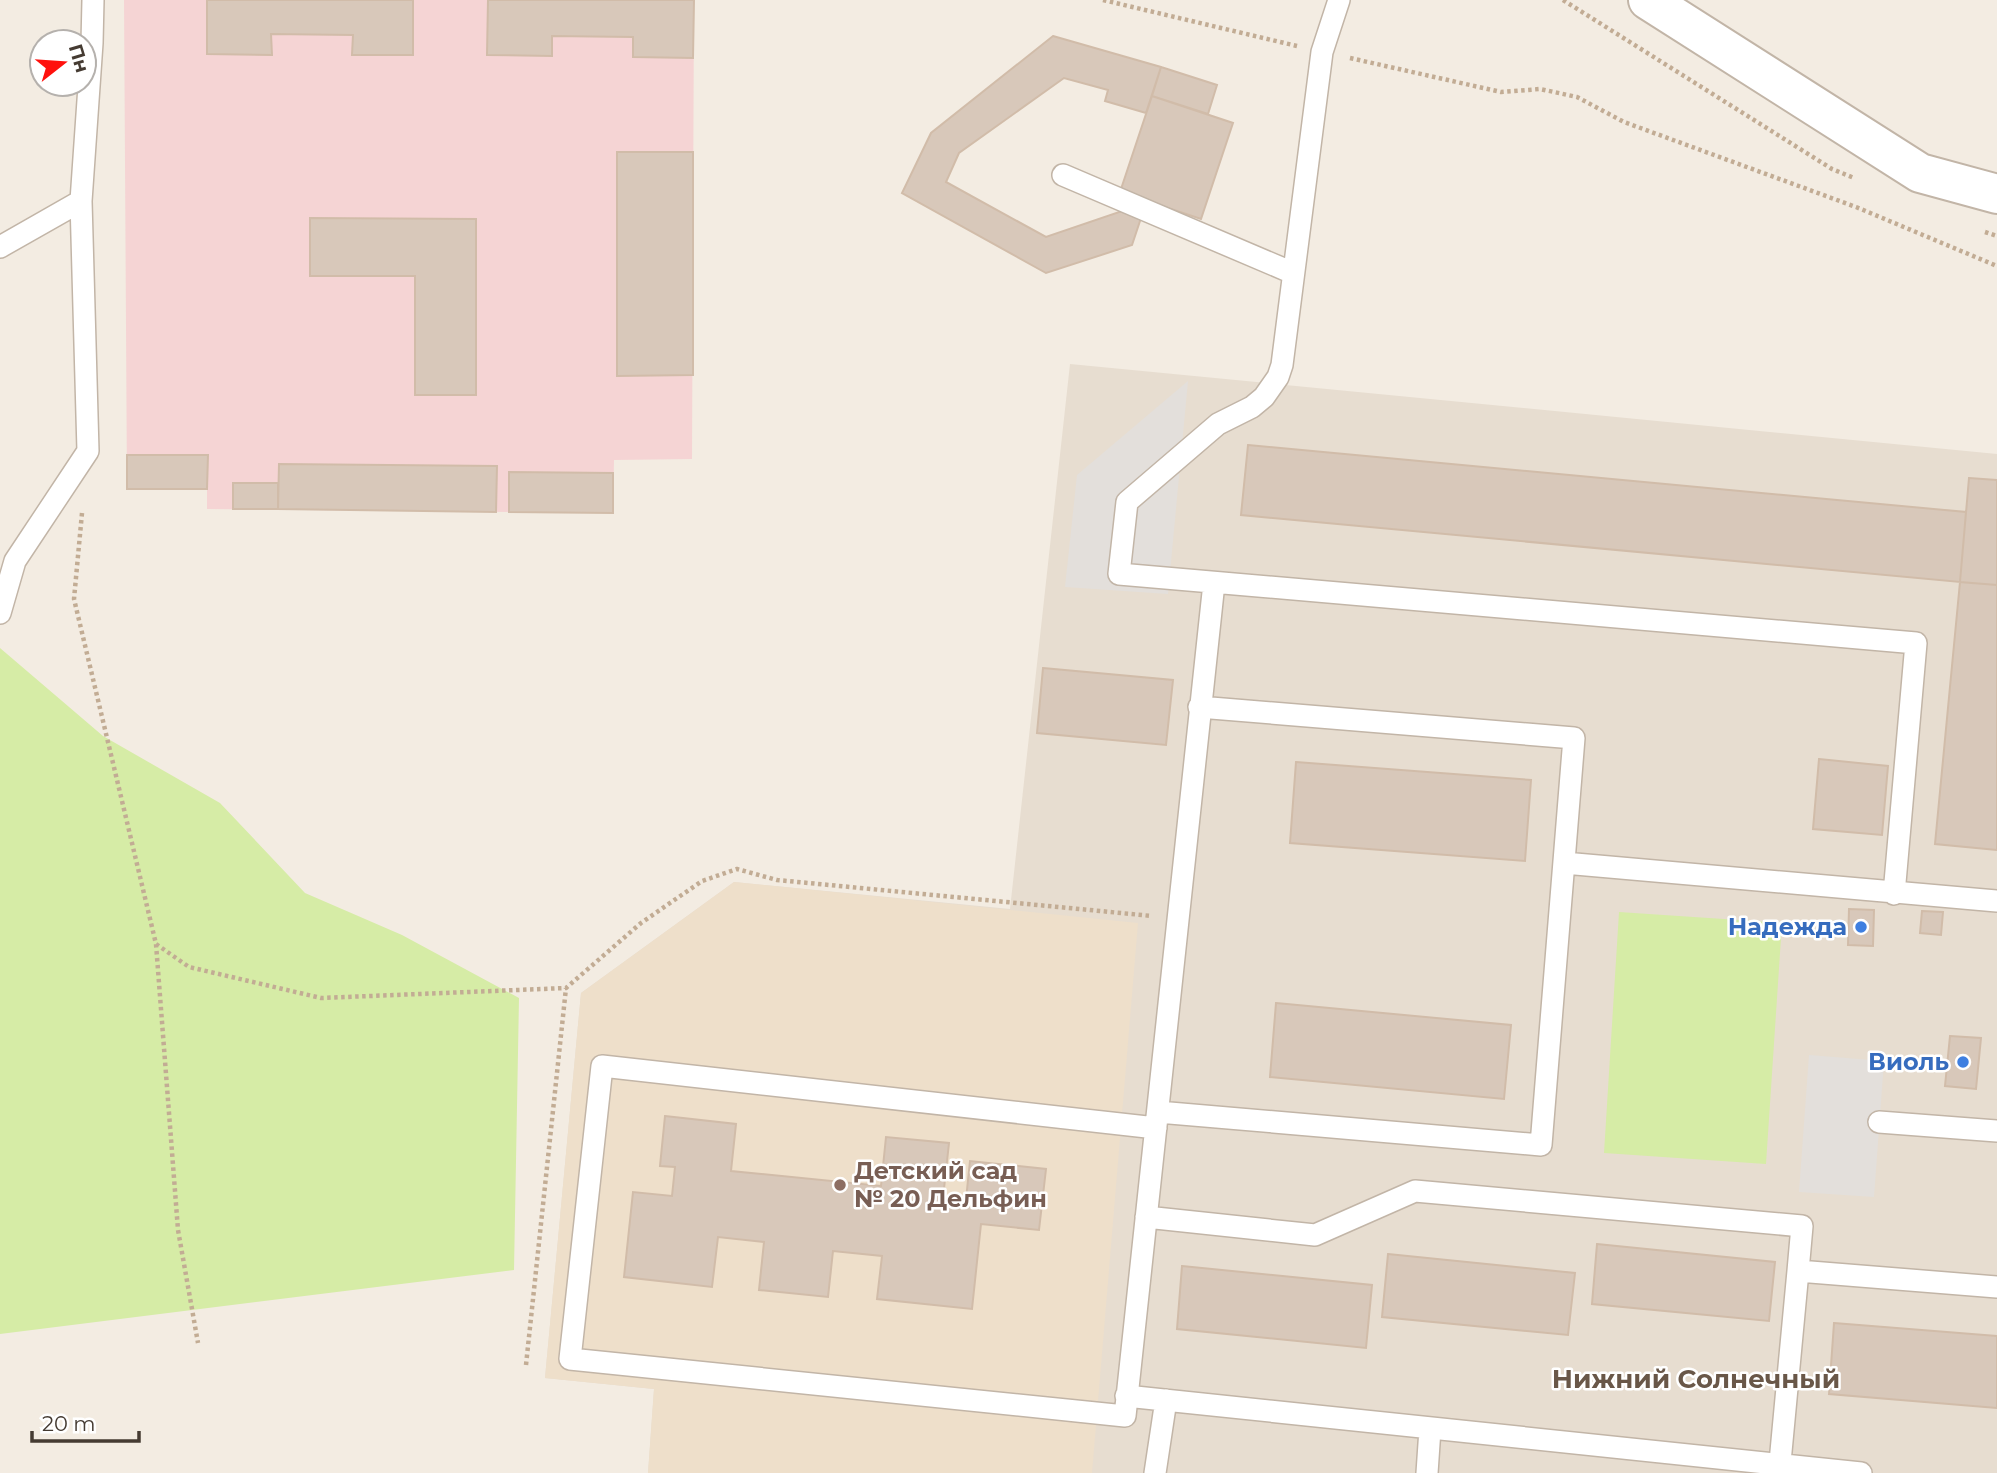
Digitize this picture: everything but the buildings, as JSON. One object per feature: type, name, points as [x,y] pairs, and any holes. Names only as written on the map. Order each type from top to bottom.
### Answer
[{"type":"street","points":[[1648,0],[1920,173],[1997,194]]},
{"type":"lane","points":[[0,613],[15,561],[88,451],[81,201],[93,0]]},
{"type":"lane","points":[[1339,0],[1322,52],[1282,365],[1271,388],[1252,407],[1206,433],[1127,502],[1119,574],[1916,643],[1894,894]]},
{"type":"lane","points":[[1063,175],[1293,273]]},
{"type":"lane","points":[[0,247],[81,201]]},
{"type":"lane","points":[[1199,707],[1574,738],[1541,1145],[1157,1120],[602,1066],[570,1359],[1125,1416],[1157,1120],[1199,707],[1214,583]]},
{"type":"lane","points":[[1564,863],[1997,901]]},
{"type":"lane","points":[[1880,1122],[1997,1132]]},
{"type":"lane","points":[[1146,1217],[1315,1235],[1415,1191],[1802,1226],[1779,1469]]},
{"type":"lane","points":[[1798,1271],[1997,1287]]},
{"type":"lane","points":[[1126,1396],[1779,1469],[1861,1473]]},
{"type":"lane","points":[[1154,1473],[1166,1400]]},
{"type":"lane","points":[[1427,1473],[1430,1429]]},
{"type":"path","points":[[1103,0],[1501,92],[1553,90],[1577,97],[1624,122],[1856,207],[1997,265]]},
{"type":"path","points":[[88,451],[74,599],[156,944],[178,1230],[198,1343]]},
{"type":"path","points":[[156,944],[189,967],[321,998],[566,988],[641,923],[675,898],[712,876],[737,869],[777,880],[1177,918]]},
{"type":"path","points":[[526,1366],[566,988]]},
{"type":"shaded area","points":[[124,0],[694,0],[692,459],[614,460],[613,513],[207,509],[207,489],[127,489]]},
{"type":"shaded area","points":[[1070,364],[1997,454],[1997,1473],[648,1473],[654,1389],[545,1378],[581,993],[734,882],[1010,909]]},
{"type":"shaded area","points":[[1188,381],[1168,594],[1065,587],[1077,475]]},
{"type":"shaded area","name":"Детский сад № 20 Дельфин","points":[[734,882],[1138,923],[1092,1473],[648,1473],[654,1389],[545,1378],[581,993]]},
{"type":"shaded area","points":[[1809,1055],[1884,1061],[1874,1197],[1799,1192]]},
{"type":"green space","points":[[0,648],[103,736],[220,803],[305,893],[402,935],[519,998],[514,1270],[0,1334]]},
{"type":"green space","points":[[1619,912],[1782,923],[1766,1164],[1604,1153]]},
{"type":"place","name":"Надежда","points":[[1861,927]]},
{"type":"place","name":"Виоль","points":[[1963,1062]]},
{"type":"place","name":"Детский сад № 20 Дельфин","points":[[840,1185]]},
{"type":"district","name":"Нижний Солнечный","points":[[1696,1379]]}]
